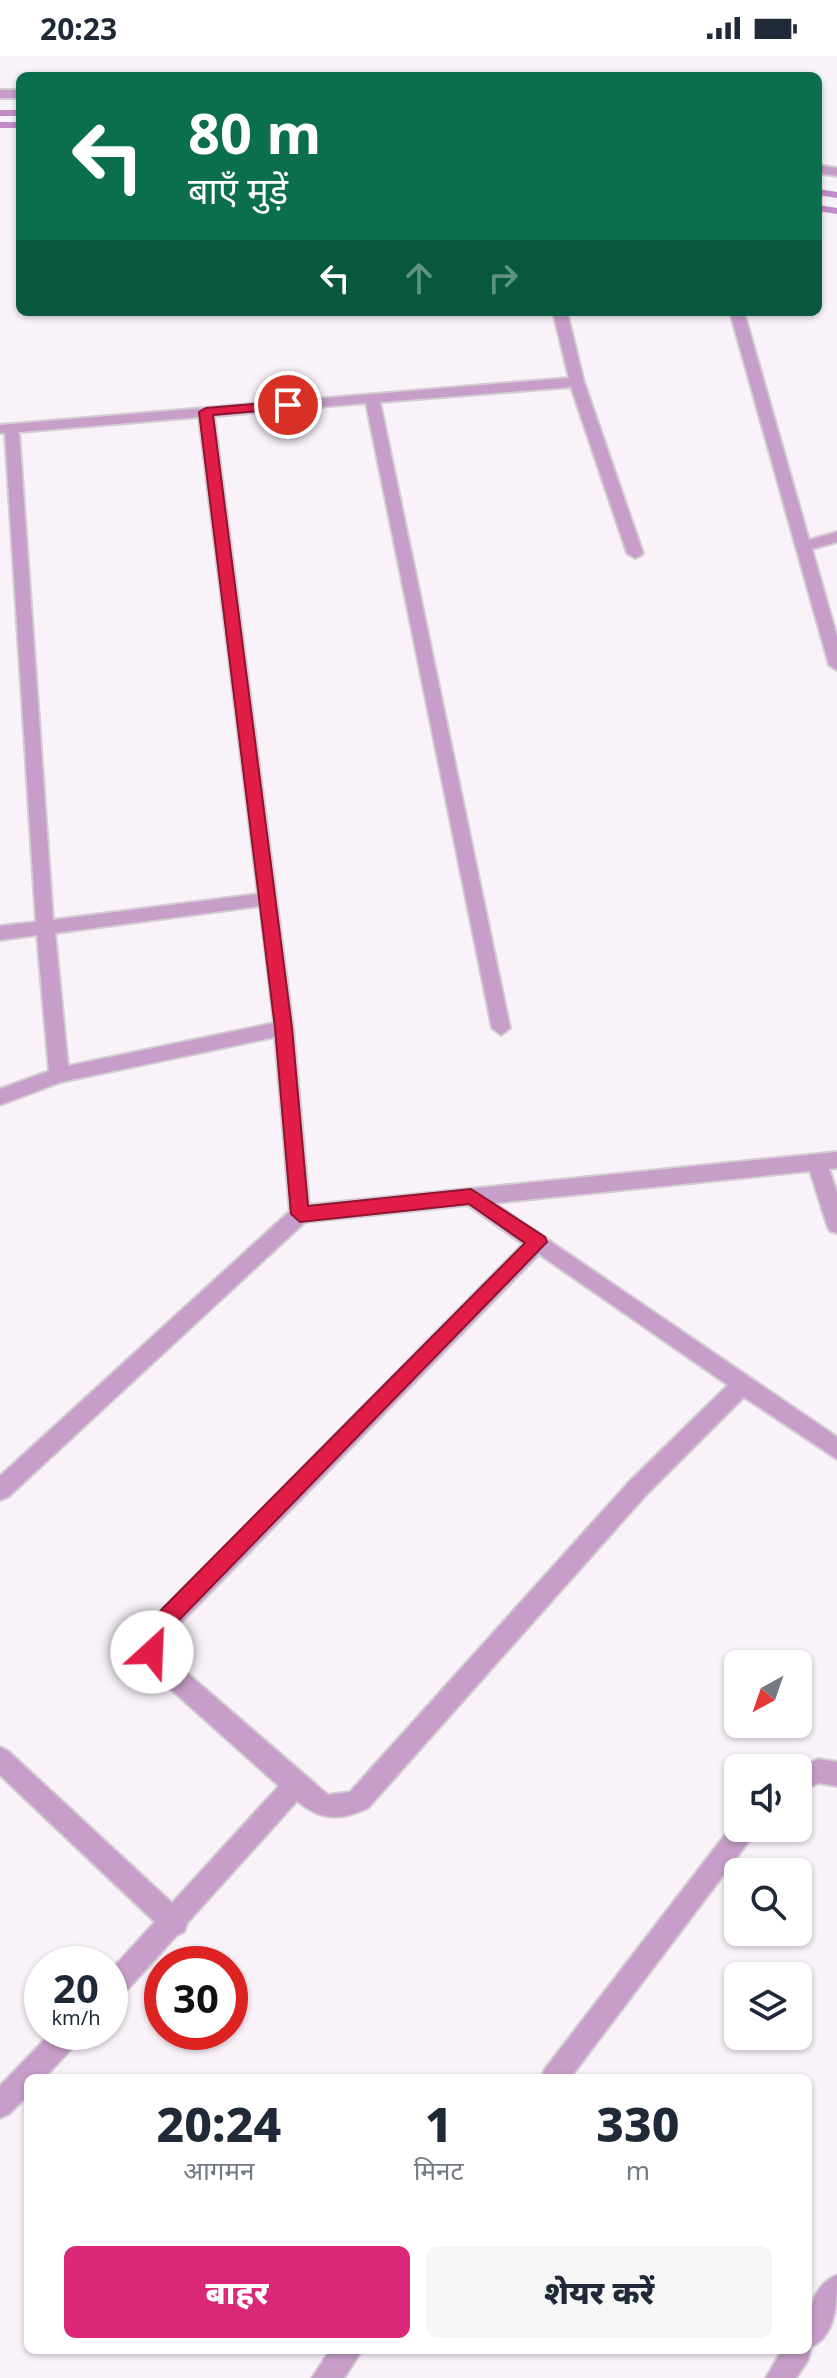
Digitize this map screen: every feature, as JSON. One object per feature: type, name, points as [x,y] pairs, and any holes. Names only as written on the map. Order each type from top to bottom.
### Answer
[{"type":"street","points":[[561,316],[577,382],[635,553]]},
{"type":"street","points":[[738,316],[837,665]]},
{"type":"street","points":[[59,1075],[6,429],[577,382]]},
{"type":"street","points":[[372,399],[501,1028]]},
{"type":"street","points":[[206,412],[284,1028],[300,1214]]},
{"type":"street","points":[[803,547],[837,537]]},
{"type":"street","points":[[0,933],[266,899]]},
{"type":"street","points":[[0,1097],[59,1075],[284,1028]]},
{"type":"street","points":[[0,1490],[300,1214],[827,1160],[837,1225]]},
{"type":"street","points":[[471,1197],[837,1449]]},
{"type":"street","points":[[538,1242],[153,1636],[152,1652],[164,1668],[327,1809],[343,1808],[359,1800],[637,1489],[743,1384]]},
{"type":"street","points":[[0,1759],[175,1923]]},
{"type":"street","points":[[812,1774],[818,1771],[837,1774]]},
{"type":"street","points":[[128,1971],[175,1923],[296,1785]]},
{"type":"street","points":[[557,2074],[732,1842]]},
{"type":"street","points":[[30,2074],[53,2050]]},
{"type":"street","points":[[0,2105],[24,2080]]},
{"type":"street","points":[[812,2328],[837,2289]]},
{"type":"street","points":[[326,2378],[345,2354]]},
{"type":"street","points":[[780,2378],[795,2354]]},
{"type":"waterway","points":[[0,113],[16,113]]},
{"type":"waterway","points":[[0,125],[16,125]]},
{"type":"waterway","points":[[822,193],[837,195]]},
{"type":"waterway","points":[[822,209],[837,211]]},
{"type":"route","points":[[152,1652],[153,1636],[169,1616],[538,1242],[471,1197],[300,1214],[284,1028],[206,412],[288,405]]}]
